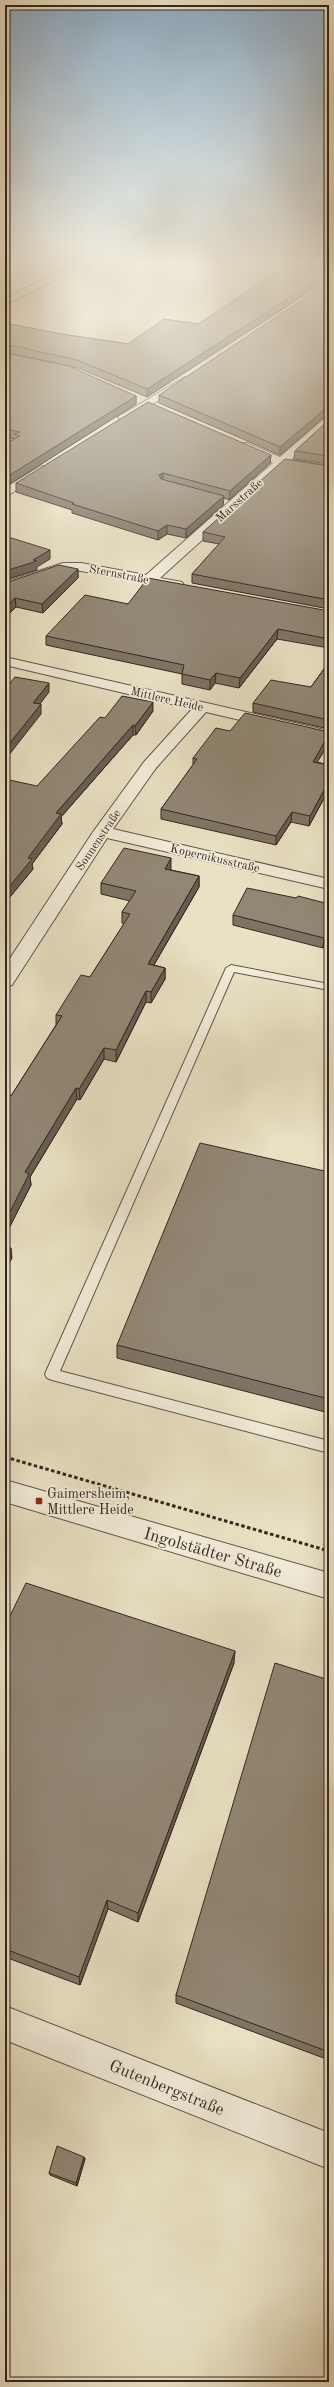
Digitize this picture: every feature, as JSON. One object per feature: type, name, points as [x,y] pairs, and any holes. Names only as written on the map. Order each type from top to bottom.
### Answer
[{"type":"street","points":[[112,425],[193,375]]},
{"type":"street","points":[[131,397],[160,410]]},
{"type":"street","name":"Marsstraße","points":[[149,580],[231,503],[329,420]]},
{"type":"street","points":[[231,441],[281,462],[329,470]]},
{"type":"street","points":[[5,493],[52,463]]},
{"type":"street","name":"Sternstraße","points":[[5,587],[63,567],[81,567],[188,588]]},
{"type":"street","name":"Mittlere Heide","points":[[5,661],[329,736]]},
{"type":"street","name":"Sonnenstraße","points":[[5,981],[102,832],[150,766],[202,707]]},
{"type":"street","name":"Kopernikusstraße","points":[[102,832],[329,884]]},
{"type":"street","name":"Ingolstädter Straße","points":[[5,1491],[329,1586]]},
{"type":"street","name":"Gutenbergstraße","points":[[5,2023],[329,2151]]},
{"type":"lane","points":[[329,987],[231,968],[52,1374],[329,1447]]},
{"type":"path","points":[[5,1457],[329,1551]]},
{"type":"building","points":[[5,374],[88,374],[136,396],[5,478],[5,444],[20,436],[14,434],[20,432],[5,429]]},
{"type":"building","points":[[112,374],[170,374],[147,389]]},
{"type":"building","points":[[190,374],[329,374],[329,408],[325,409],[280,447],[159,395]]},
{"type":"building","points":[[148,402],[271,455],[230,491],[163,473],[159,475],[161,479],[224,496],[186,529],[167,525],[158,531],[72,504],[74,503],[16,483]]},
{"type":"building","points":[[329,420],[329,456],[295,451]]},
{"type":"building","points":[[285,459],[329,466],[329,600],[192,574],[225,537],[203,532]]},
{"type":"building","points":[[5,536],[50,550],[33,560],[37,561],[5,571]]},
{"type":"building","points":[[59,565],[78,569],[42,604],[15,598],[5,608],[5,583]]},
{"type":"building","points":[[148,578],[329,611],[329,639],[278,629],[240,678],[216,673],[210,680],[182,674],[184,665],[46,636],[85,595],[128,604]]},
{"type":"building","points":[[329,662],[329,720],[253,703],[271,680],[311,687]]},
{"type":"building","points":[[15,677],[49,683],[33,703],[41,704],[5,749],[5,689]]},
{"type":"building","points":[[122,696],[153,702],[135,726],[133,725],[56,813],[61,814],[28,858],[32,859],[5,892],[5,779],[37,786],[100,717],[105,718]]},
{"type":"building","points":[[245,713],[329,732],[313,762],[329,765],[329,781],[310,816],[292,812],[276,836],[161,809],[197,759],[193,758],[216,728],[230,731]]},
{"type":"building","points":[[124,848],[171,858],[165,869],[199,876],[148,964],[165,968],[151,992],[146,991],[116,1050],[104,1048],[79,1089],[76,1088],[25,1172],[29,1174],[5,1222],[5,1095],[11,1096],[62,1016],[56,1015],[81,975],[90,977],[130,914],[122,912],[136,891],[101,883]]},
{"type":"building","points":[[247,888],[296,898],[298,896],[329,904],[329,929],[324,938],[233,915]]},
{"type":"building","points":[[200,1143],[329,1172],[329,1399],[117,1345]]},
{"type":"building","points":[[5,1246],[11,1248],[5,1258]]},
{"type":"building","points":[[26,1583],[235,1651],[138,1913],[107,1900],[79,1977],[5,1949],[5,1626]]},
{"type":"building","points":[[275,1663],[329,1680],[329,2052],[176,1995]]},
{"type":"building","points":[[57,2146],[84,2157],[76,2183],[49,2173]]},
{"type":"place","name":"Gaimersheim, Mittlere Heide","points":[[39,1501]]}]
